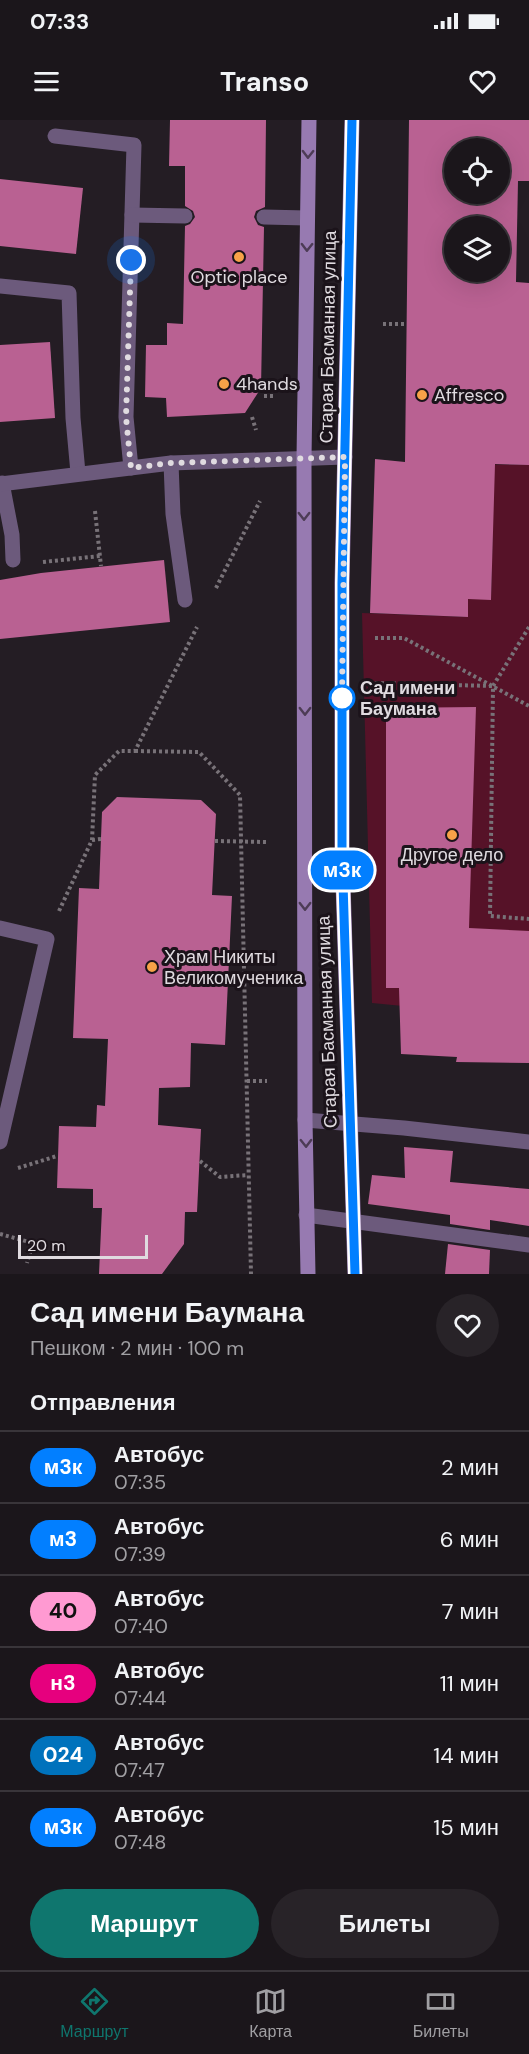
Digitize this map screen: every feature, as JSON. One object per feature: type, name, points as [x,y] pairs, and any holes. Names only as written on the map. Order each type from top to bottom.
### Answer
[{"type":"main road","name":"Старая Басманная улица","points":[[308,1274],[305,1120],[304,458],[309,120]]},
{"type":"main road","name":"Старая Басманная улица","points":[[352,120],[342,583],[342,850],[355,1274]]},
{"type":"street","points":[[55,136],[134,145],[126,417],[131,468]]},
{"type":"street","points":[[132,215],[185,216]]},
{"type":"street","points":[[264,217],[307,218]]},
{"type":"street","points":[[0,286],[69,293],[73,418],[78,473]]},
{"type":"street","points":[[13,560],[12,535],[1,484],[171,463],[345,457]]},
{"type":"street","points":[[171,463],[173,514],[185,600]]},
{"type":"street","points":[[0,928],[47,939],[0,1142]]},
{"type":"street","points":[[305,1120],[529,1142]]},
{"type":"street","points":[[306,1215],[529,1245]]},
{"type":"path","points":[[383,324],[407,324]]},
{"type":"path","points":[[264,396],[274,396]]},
{"type":"path","points":[[252,417],[256,430]]},
{"type":"path","points":[[214,591],[261,501]]},
{"type":"path","points":[[95,511],[101,566]]},
{"type":"path","points":[[35,563],[100,556]]},
{"type":"path","points":[[135,751],[198,623]]},
{"type":"path","points":[[529,627],[493,686],[490,916],[529,919]]},
{"type":"path","points":[[375,638],[404,638],[529,706]]},
{"type":"path","points":[[375,683],[493,686]]},
{"type":"path","points":[[47,939],[92,840],[95,775],[119,751],[199,752],[240,795],[251,1274]]},
{"type":"path","points":[[92,840],[101,838]]},
{"type":"path","points":[[215,841],[266,842]]},
{"type":"path","points":[[247,1081],[267,1081]]},
{"type":"path","points":[[17,1168],[57,1156]]},
{"type":"path","points":[[200,1161],[220,1177],[249,1175]]},
{"type":"path","points":[[0,1234],[33,1243],[27,1263]]},
{"type":"shaded area","points":[[473,464],[529,465],[529,1007],[434,1009],[372,1003],[362,613],[468,617],[468,599],[491,599],[493,522]]},
{"type":"building","points":[[170,120],[266,120],[265,207],[256,211],[254,217],[258,225],[264,227],[261,388],[245,413],[167,417],[166,398],[145,397],[146,345],[167,345],[167,323],[183,324],[185,226],[190,224],[195,217],[193,211],[185,206],[185,166],[169,166]]},
{"type":"building","points":[[409,120],[529,120],[529,181],[518,181],[516,282],[529,283],[529,465],[495,464],[491,600],[468,599],[468,617],[370,613],[375,459],[405,462]]},
{"type":"building","points":[[0,179],[83,188],[76,254],[0,246]]},
{"type":"building","points":[[50,342],[55,418],[0,422],[0,345]]},
{"type":"building","points":[[164,560],[170,622],[0,639],[0,580],[41,573]]},
{"type":"building","points":[[476,707],[469,928],[529,931],[529,1063],[456,1062],[457,1057],[401,1054],[399,988],[386,988],[386,708]]},
{"type":"building","name":"Храм Никиты Великомученика","points":[[117,797],[201,800],[216,814],[212,895],[232,896],[225,1045],[191,1043],[190,1087],[159,1088],[158,1125],[201,1129],[197,1212],[185,1212],[184,1244],[162,1274],[99,1274],[102,1208],[93,1208],[93,1189],[57,1188],[59,1126],[96,1127],[97,1105],[105,1106],[108,1039],[73,1038],[79,888],[99,889],[102,812]]},
{"type":"building","points":[[404,1147],[453,1151],[450,1182],[529,1189],[529,1226],[490,1220],[490,1230],[450,1224],[450,1215],[368,1204],[372,1175],[405,1178]]},
{"type":"building","points":[[448,1244],[490,1250],[489,1274],[445,1274]]},
{"type":"bus line","name":"м3к","points":[[352,120],[342,583],[342,850],[355,1274]]},
{"type":"place","name":"Optic place","points":[[239,257]]},
{"type":"place","name":"4hands","points":[[224,384]]},
{"type":"place","name":"Affresco","points":[[422,395]]},
{"type":"place","name":"Сад имени Баумана","points":[[342,698]]},
{"type":"place","name":"Другое дело","points":[[452,835]]},
{"type":"place","name":"Храм Никиты Великомученика","points":[[152,967]]},
{"type":"route","points":[[131,260],[126,417],[131,468],[171,463],[345,457],[342,698]]}]
